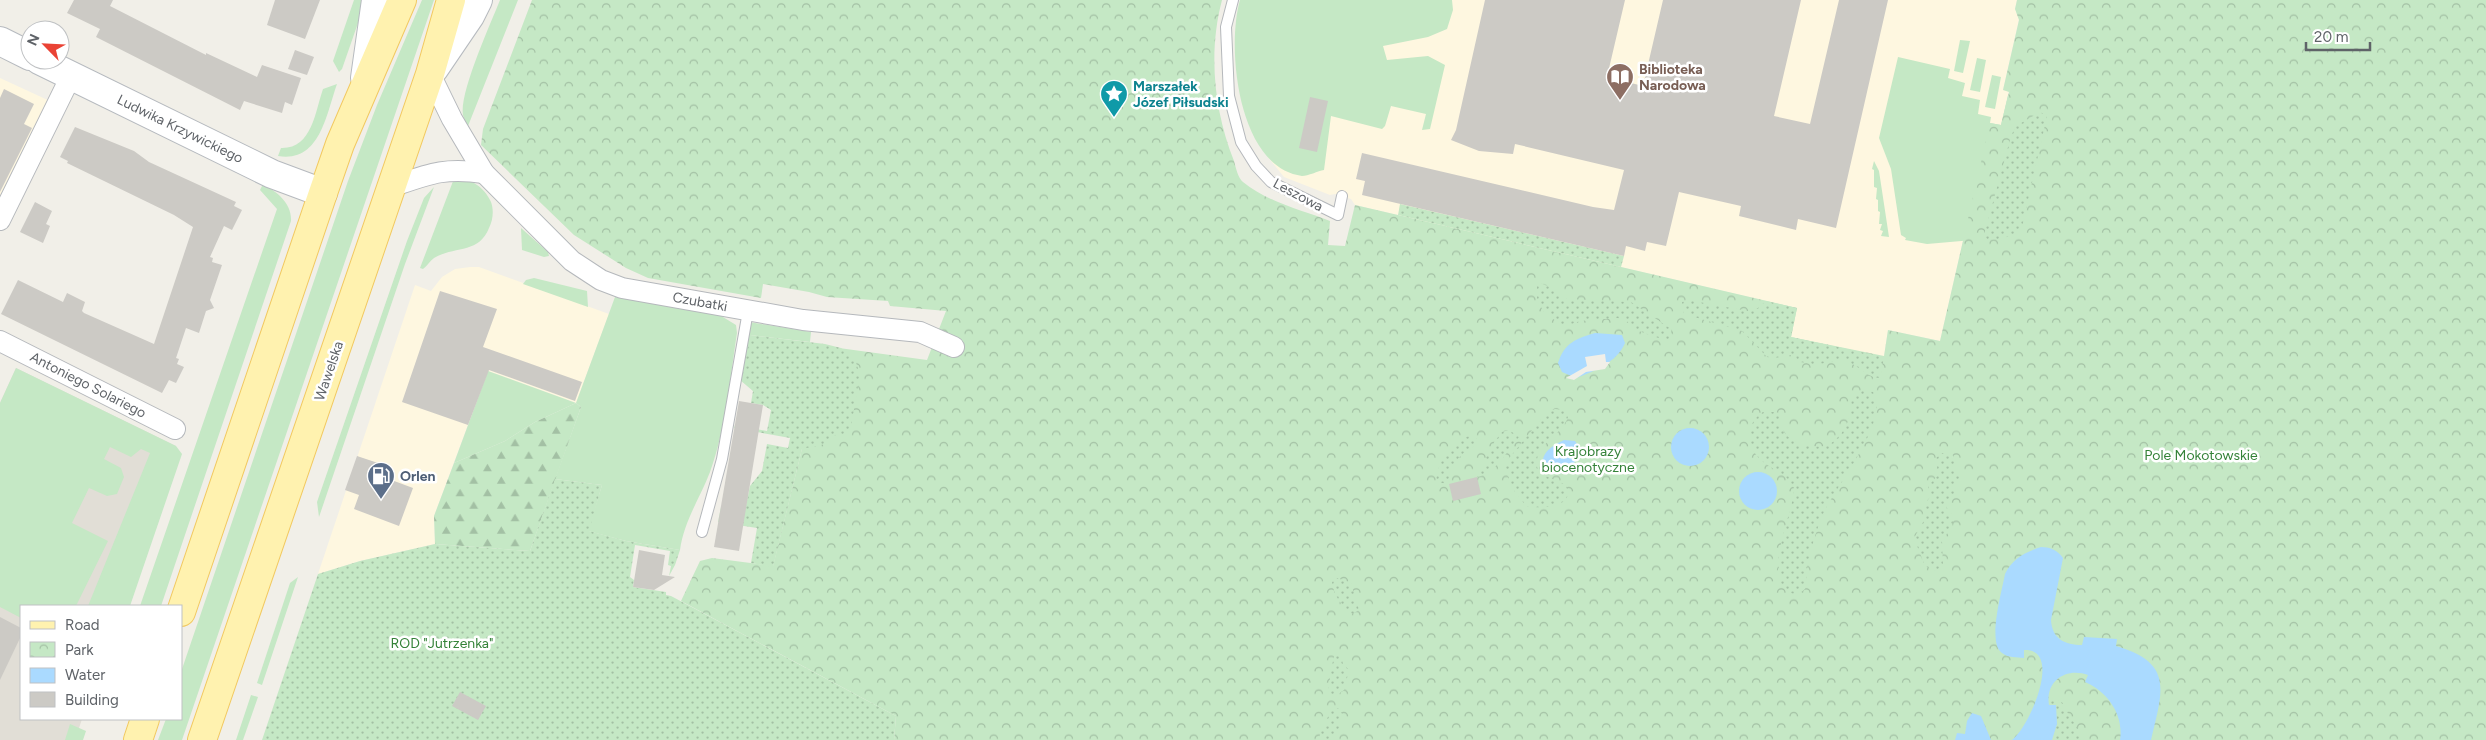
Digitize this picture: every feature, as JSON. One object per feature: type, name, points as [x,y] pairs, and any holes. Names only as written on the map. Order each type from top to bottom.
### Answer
[{"type":"main road","points":[[182,609],[323,193],[402,0]]},
{"type":"main road","name":"Wawelska","points":[[202,740],[430,74],[451,0]]},
{"type":"main road","points":[[138,740],[145,720]]},
{"type":"street","points":[[364,89],[376,0]]},
{"type":"street","points":[[430,74],[470,16],[478,0]]},
{"type":"street","points":[[0,41],[20,51]]},
{"type":"street","name":"Ludwika Krzywickiego","points":[[59,70],[272,174],[323,193]]},
{"type":"street","name":"Czubatki","points":[[430,74],[452,119],[484,174],[572,261],[601,280],[622,288],[803,320],[920,332],[936,337],[954,347]]},
{"type":"street","points":[[0,220],[71,76]]},
{"type":"street","points":[[391,187],[444,170],[458,169],[484,174]]},
{"type":"street","name":"Antoniego Solariego","points":[[0,341],[175,429]]},
{"type":"lane","name":"Leszowa","points":[[1233,0],[1226,26],[1229,96],[1241,142],[1256,166],[1271,182],[1338,216],[1342,196]]},
{"type":"lane","points":[[702,532],[722,460],[748,310]]},
{"type":"shaded area","points":[[1244,0],[2017,0],[2015,9],[2019,19],[2003,90],[2009,91],[2001,125],[1990,123],[1940,341],[1888,330],[1884,357],[1791,337],[1796,308],[1355,205],[1351,199],[1335,194],[1330,195],[1284,177],[1267,156]]},
{"type":"shaded area","points":[[0,78],[52,102],[0,206]]},
{"type":"shaded area","points":[[479,267],[609,314],[576,403],[488,371],[434,516],[435,544],[360,561],[318,574],[415,285],[431,291],[442,277],[455,269]]},
{"type":"shaded area","points":[[16,368],[176,446],[121,605],[20,605],[20,720],[82,720],[75,740],[0,740],[0,403]]},
{"type":"green space","points":[[354,0],[366,0],[342,69],[339,72],[333,61]]},
{"type":"green space","points":[[422,0],[434,0],[182,740],[158,740],[166,720],[182,720],[182,669],[348,181],[377,105]]},
{"type":"green space","points":[[500,0],[518,0],[468,126],[463,115],[466,91]]},
{"type":"green space","name":"Pole Mokotowskie","points":[[532,0],[1222,0],[1215,40],[1215,82],[1222,122],[1238,175],[1243,182],[1263,195],[1330,221],[1328,245],[1345,246],[1355,205],[1797,308],[1791,337],[1884,356],[1888,330],[1940,341],[1990,123],[2001,125],[2009,92],[2003,90],[2019,20],[2015,9],[2017,0],[2486,0],[2486,740],[894,740],[896,716],[681,601],[700,561],[712,558],[773,566],[802,449],[839,348],[927,360],[946,311],[890,306],[888,301],[827,297],[763,284],[761,298],[648,278],[626,268],[574,235],[481,145],[483,129]]},
{"type":"green space","points":[[1240,0],[1452,0],[1453,10],[1447,29],[1428,37],[1383,46],[1387,60],[1428,56],[1445,65],[1430,129],[1422,130],[1426,114],[1391,106],[1385,126],[1382,129],[1331,116],[1324,170],[1302,176],[1280,168],[1263,152],[1251,129],[1242,103],[1235,47],[1236,21]]},
{"type":"green space","points":[[1960,40],[1970,41],[1963,73],[1954,71]]},
{"type":"green space","points":[[1898,57],[1950,69],[1948,78],[1965,83],[1962,96],[1980,100],[1978,114],[1991,117],[1990,123],[2001,125],[2008,95],[2034,103],[1973,240],[1927,244],[1905,240],[1906,238],[1901,235],[1891,169],[1879,138]]},
{"type":"green space","points":[[1977,58],[1986,60],[1980,92],[1970,90]]},
{"type":"green space","points":[[1992,75],[2001,77],[1995,109],[1985,107]]},
{"type":"green space","points":[[337,84],[325,122],[312,144],[303,152],[292,156],[278,156],[281,148],[291,147],[306,136],[311,128],[323,89]]},
{"type":"green space","points":[[2040,112],[2047,116],[2022,227],[2016,233],[2006,237],[1987,239],[1984,235],[2011,136],[2016,126]]},
{"type":"green space","points":[[1874,161],[1879,171],[1889,237],[1881,236],[1883,231],[1880,230],[1882,224],[1879,224],[1880,212],[1878,211],[1878,200],[1876,199],[1877,188],[1874,187],[1874,170],[1872,169]]},
{"type":"green space","points":[[455,176],[476,184],[488,196],[493,208],[490,225],[485,236],[479,242],[472,246],[442,254],[434,258],[423,269],[420,268]]},
{"type":"green space","points":[[263,184],[283,199],[289,209],[291,221],[161,605],[140,605],[277,209],[260,190]]},
{"type":"green space","points":[[434,187],[405,264],[319,517],[317,502],[407,241],[424,198]]},
{"type":"green space","points":[[1400,204],[1624,256],[1621,267],[1398,215]]},
{"type":"green space","points":[[521,228],[548,252],[549,256],[544,257],[522,250]]},
{"type":"green space","points":[[534,278],[587,291],[588,307],[523,284],[526,280]]},
{"type":"green space","points":[[1537,282],[1553,288],[1567,299],[1631,302],[1671,329],[1672,338],[1667,341],[1639,331],[1624,319],[1617,318],[1580,321],[1566,326],[1561,325],[1543,311],[1537,298]]},
{"type":"green space","points":[[615,297],[718,314],[736,325],[737,333],[720,438],[710,472],[685,529],[680,550],[626,541],[588,531],[602,485],[555,479],[581,407],[576,403]]},
{"type":"green space","points":[[1688,300],[1748,311],[1758,308],[1766,301],[1797,308],[1791,337],[1884,357],[1880,378],[1871,376],[1845,361],[1838,360],[1813,364],[1798,362],[1796,357],[1790,355],[1775,358],[1767,357],[1742,331],[1684,314],[1682,302]]},
{"type":"green space","points":[[749,322],[811,332],[810,342],[750,335],[753,391],[740,380]]},
{"type":"green space","points":[[750,335],[825,344],[841,348],[854,357],[860,374],[850,433],[835,435],[825,444],[802,449],[773,567],[751,563],[757,528],[718,522],[721,507],[745,510],[750,486],[762,471],[767,444],[788,448],[790,438],[734,428],[735,425],[767,431],[771,410],[763,405],[751,403],[753,391],[743,376]]},
{"type":"green space","points":[[16,368],[176,446],[182,454],[130,605],[88,605],[150,453],[141,449],[131,457],[110,447],[104,459],[121,468],[124,477],[117,494],[107,496],[89,488],[72,523],[108,541],[76,605],[20,605],[20,617],[0,607],[0,403]]},
{"type":"green space","points":[[488,371],[576,403],[535,422],[505,441],[454,463]]},
{"type":"green space","points":[[1864,390],[1873,392],[1877,404],[1875,419],[1859,453],[1823,514],[1810,555],[1805,589],[1798,595],[1786,589],[1779,579],[1778,564],[1794,488],[1787,478],[1761,460],[1752,449],[1750,435],[1753,422],[1763,412],[1776,412],[1780,414],[1780,423],[1783,430],[1794,441],[1810,446],[1827,446],[1839,436],[1846,425],[1851,411],[1851,396]]},
{"type":"green space","points":[[576,403],[581,407],[530,551],[435,544],[434,516],[454,463],[505,441],[535,422]]},
{"type":"green space","points":[[1555,409],[1564,410],[1568,417],[1559,431],[1541,449],[1537,464],[1539,473],[1566,485],[1568,493],[1562,503],[1548,507],[1526,506],[1510,485],[1508,476],[1501,468],[1547,412]]},
{"type":"green space","points":[[1509,430],[1519,437],[1506,455],[1490,471],[1477,477],[1485,462],[1488,450],[1502,432]]},
{"type":"green space","points":[[1474,436],[1478,440],[1477,443],[1456,461],[1451,470],[1449,484],[1436,482],[1439,467],[1447,452],[1459,440]]},
{"type":"green space","points":[[1942,453],[1952,454],[1956,462],[1955,470],[1964,476],[1960,483],[1952,486],[1955,494],[1946,507],[1954,517],[1952,526],[1942,541],[1943,566],[1935,571],[1925,566],[1914,538],[1926,517],[1924,505],[1930,497],[1928,486],[1938,475],[1936,458]]},
{"type":"green space","name":"ROD \"Jutrzenka\"","points":[[555,479],[602,485],[589,531],[626,541],[680,550],[669,576],[671,566],[668,565],[670,551],[635,545],[630,577],[634,580],[633,587],[666,592],[666,595],[896,716],[894,740],[262,740],[318,574],[360,561],[435,544],[530,551]]},
{"type":"green space","points":[[298,577],[262,685],[257,683],[290,583]]},
{"type":"green space","points":[[1337,578],[1351,583],[1359,610],[1352,614],[1336,596],[1332,582]]},
{"type":"green space","points":[[1335,653],[1341,656],[1343,664],[1349,670],[1344,690],[1337,695],[1328,694]]},
{"type":"green space","points":[[251,695],[258,697],[243,740],[236,740]]},
{"type":"green space","points":[[2048,696],[2064,704],[2082,740],[2052,740],[2057,724],[2056,705],[2049,705]]},
{"type":"green space","points":[[1339,708],[1343,715],[1335,740],[1319,740],[1330,711]]},
{"type":"green space","points":[[70,724],[86,731],[83,740],[65,740]]},
{"type":"water","points":[[1595,333],[1622,335],[1625,343],[1617,356],[1605,365],[1576,378],[1562,372],[1558,363],[1568,346],[1577,339]]},
{"type":"water","points":[[1690,428],[1704,433],[1709,447],[1704,461],[1690,466],[1676,461],[1671,447],[1676,433]]},
{"type":"water","points":[[1564,440],[1575,441],[1578,446],[1579,451],[1576,460],[1568,469],[1559,474],[1545,471],[1543,465],[1544,456],[1550,448]]},
{"type":"water","points":[[1758,472],[1771,478],[1777,491],[1771,504],[1758,510],[1745,504],[1739,491],[1745,478]]},
{"type":"water","points":[[2041,547],[2059,553],[2063,558],[2051,620],[2054,632],[2060,640],[2070,644],[2082,645],[2084,637],[2117,639],[2116,646],[2135,653],[2148,661],[2156,671],[2160,681],[2160,694],[2151,740],[2120,740],[2121,731],[2113,705],[2101,692],[2085,682],[2088,675],[2072,673],[2059,678],[2050,689],[2049,705],[2056,705],[2057,724],[2052,740],[2012,740],[2027,721],[2034,706],[2042,674],[2041,662],[2036,653],[2024,650],[2024,658],[2010,657],[2002,653],[1996,639],[1997,616],[2005,574],[2011,564],[2030,551]]},
{"type":"water","points":[[1972,713],[1981,716],[1991,740],[1955,740],[1957,733],[1965,734],[1967,721]]},
{"type":"pier","points":[[1605,354],[1606,362],[1610,362],[1605,369],[1586,372],[1574,380],[1566,378],[1587,366],[1585,357]]},
{"type":"building","points":[[74,0],[113,0],[110,6],[206,55],[206,53],[257,77],[262,65],[301,78],[292,105],[285,102],[282,113],[244,101],[240,110],[96,37],[100,29],[67,13]]},
{"type":"building","points":[[275,0],[320,0],[305,39],[267,25]]},
{"type":"building","name":"Biblioteka Narodowa","points":[[1485,0],[1625,0],[1607,77],[1643,86],[1663,0],[1801,0],[1774,116],[1810,124],[1839,0],[1888,0],[1836,228],[1798,219],[1796,230],[1739,216],[1741,206],[1679,192],[1666,246],[1647,242],[1645,251],[1626,246],[1624,256],[1362,195],[1365,181],[1356,179],[1362,153],[1593,207],[1614,210],[1624,170],[1515,144],[1513,154],[1479,151],[1451,140],[1456,130]]},
{"type":"building","points":[[295,50],[314,57],[307,75],[288,69]]},
{"type":"building","points":[[4,89],[34,104],[24,124],[32,128],[0,192],[0,98]]},
{"type":"building","points":[[1310,97],[1328,101],[1317,152],[1299,148]]},
{"type":"building","points":[[75,127],[134,151],[149,162],[236,202],[234,206],[242,210],[232,230],[224,226],[210,257],[213,258],[212,262],[222,265],[210,300],[214,308],[206,311],[199,333],[186,328],[176,358],[179,359],[177,364],[184,367],[176,383],[169,380],[162,393],[1,314],[18,280],[63,302],[67,293],[85,302],[82,311],[84,313],[154,344],[193,227],[174,215],[67,163],[68,161],[60,157]]},
{"type":"building","points":[[35,202],[52,211],[46,224],[50,226],[43,243],[20,232]]},
{"type":"building","points":[[440,291],[497,309],[483,347],[582,382],[575,401],[489,370],[468,425],[402,402]]},
{"type":"building","points":[[739,401],[763,405],[739,551],[714,547]]},
{"type":"building","points":[[357,456],[384,465],[370,472],[413,488],[399,526],[354,509],[359,495],[345,490]]},
{"type":"building","points":[[1477,477],[1481,494],[1453,501],[1449,484]]},
{"type":"building","points":[[639,550],[665,555],[662,575],[675,577],[654,590],[633,587]]},
{"type":"building","points":[[0,617],[20,627],[20,638],[0,680]]},
{"type":"building","points":[[460,692],[486,706],[478,720],[452,706]]},
{"type":"place","name":"Biblioteka Narodowa","points":[[1620,101]]},
{"type":"place","name":"Marszałek Józef Piłsudski","points":[[1114,118]]},
{"type":"place","name":"Orlen","points":[[381,500]]},
{"type":"park label","name":"Krajobrazy biocenotyczne","points":[[1588,460]]}]
